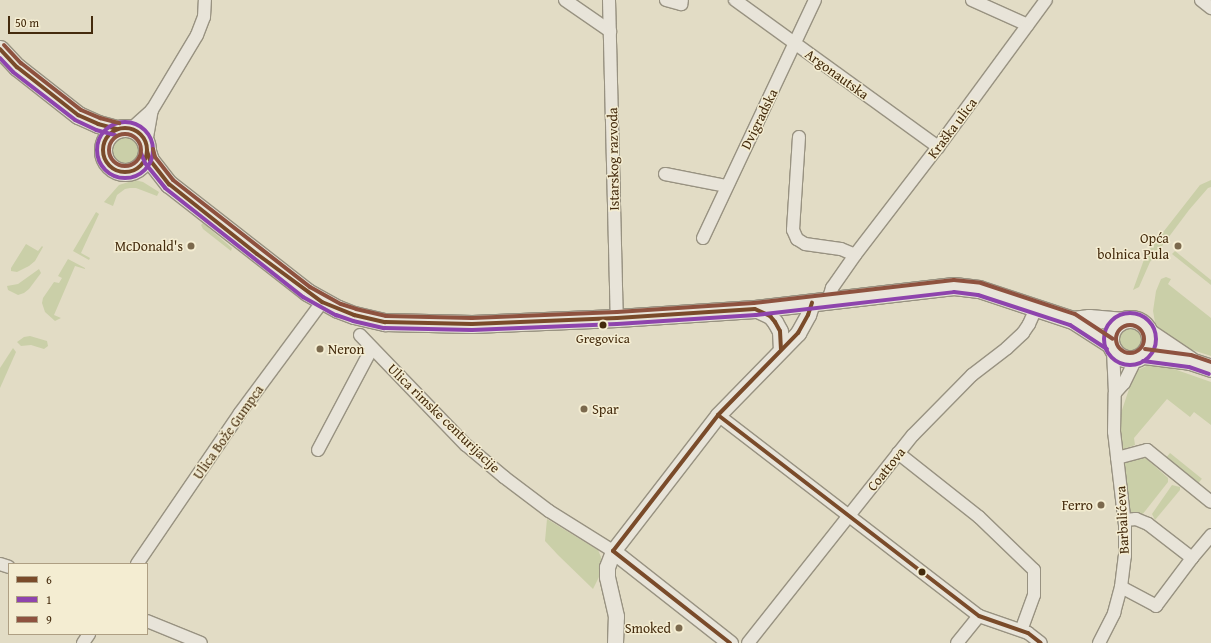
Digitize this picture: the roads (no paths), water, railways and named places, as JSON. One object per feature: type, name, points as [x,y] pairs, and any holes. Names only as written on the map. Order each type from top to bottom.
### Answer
[{"type":"main road","points":[[0,50],[17,67],[78,115],[94,133],[103,150],[104,158],[112,168],[125,172],[131,171],[148,175],[170,184]]},
{"type":"main road","points":[[78,115],[98,124],[124,129],[142,137],[150,160],[170,184],[286,277],[322,302],[354,315],[385,322],[472,324],[617,318],[755,309],[954,286],[979,289],[1073,320],[1112,347],[1123,358],[1139,357],[1190,361],[1211,368]]},
{"type":"main road","points":[[103,150],[107,138],[124,129]]},
{"type":"main road","points":[[131,171],[142,164],[146,147]]},
{"type":"main road","points":[[1073,320],[1089,318],[1121,321],[1132,319],[1138,320],[1144,324],[1150,333],[1190,361]]},
{"type":"main road","points":[[1112,347],[1112,331],[1121,321]]},
{"type":"main road","points":[[1139,357],[1150,345],[1150,333]]},
{"type":"street","points":[[146,147],[152,110],[197,35],[204,17],[206,0]]},
{"type":"street","points":[[565,0],[610,31]]},
{"type":"street","name":"Istarskog razvoda","points":[[609,0],[617,318]]},
{"type":"street","points":[[666,0],[681,4],[682,0]]},
{"type":"street","name":"Argonautska","points":[[735,0],[938,147]]},
{"type":"street","name":"Dvigradska","points":[[703,238],[815,0]]},
{"type":"street","points":[[972,0],[1028,25]]},
{"type":"street","name":"Kraška ulica","points":[[816,302],[832,288],[855,255],[938,147],[1046,0]]},
{"type":"street","points":[[1201,0],[1211,8]]},
{"type":"street","points":[[124,129],[152,110]]},
{"type":"street","points":[[799,137],[793,230],[797,239],[805,244],[841,249],[855,255]]},
{"type":"street","points":[[665,174],[727,186]]},
{"type":"street","name":"Ulica Bože Gumpca","points":[[138,563],[240,413],[322,302]]},
{"type":"street","points":[[615,643],[616,616],[607,577],[607,567],[613,551],[718,415],[784,346],[792,322],[816,302]]},
{"type":"street","name":"Coattova","points":[[748,643],[913,435],[972,375],[1007,348],[1023,333],[1036,308]]},
{"type":"street","points":[[755,309],[770,316],[775,322],[780,331],[784,346]]},
{"type":"street","name":"Ulica rimske centurijacije","points":[[360,335],[466,445],[504,477],[549,511],[613,551],[730,643]]},
{"type":"street","name":"Barbalićeva","points":[[1099,643],[1114,613],[1121,587],[1125,556],[1125,520],[1114,432],[1115,393],[1112,347]]},
{"type":"street","points":[[318,450],[372,348]]},
{"type":"street","points":[[1115,393],[1124,383],[1139,357]]},
{"type":"street","points":[[718,415],[979,616],[1021,630],[1041,643]]},
{"type":"street","points":[[1117,458],[1147,450],[1211,502]]},
{"type":"street","points":[[898,453],[979,517],[1034,570],[1034,595],[1021,630]]},
{"type":"street","points":[[1125,520],[1136,519],[1148,524],[1192,558]]},
{"type":"street","points":[[1121,587],[1156,606],[1211,535]]},
{"type":"street","points":[[957,643],[979,616]]},
{"type":"street","points":[[148,621],[201,643]]},
{"type":"place","name":"McDonald's","points":[[191,246]]},
{"type":"place","name":"Opća bolnica Pula","points":[[1178,246]]},
{"type":"place","name":"Gregovica","points":[[603,325]]},
{"type":"place","name":"Neron","points":[[320,349]]},
{"type":"place","name":"Spar","points":[[584,409]]},
{"type":"place","name":"Ferro","points":[[1101,505]]},
{"type":"place","name":"Smoked","points":[[679,628]]}]
